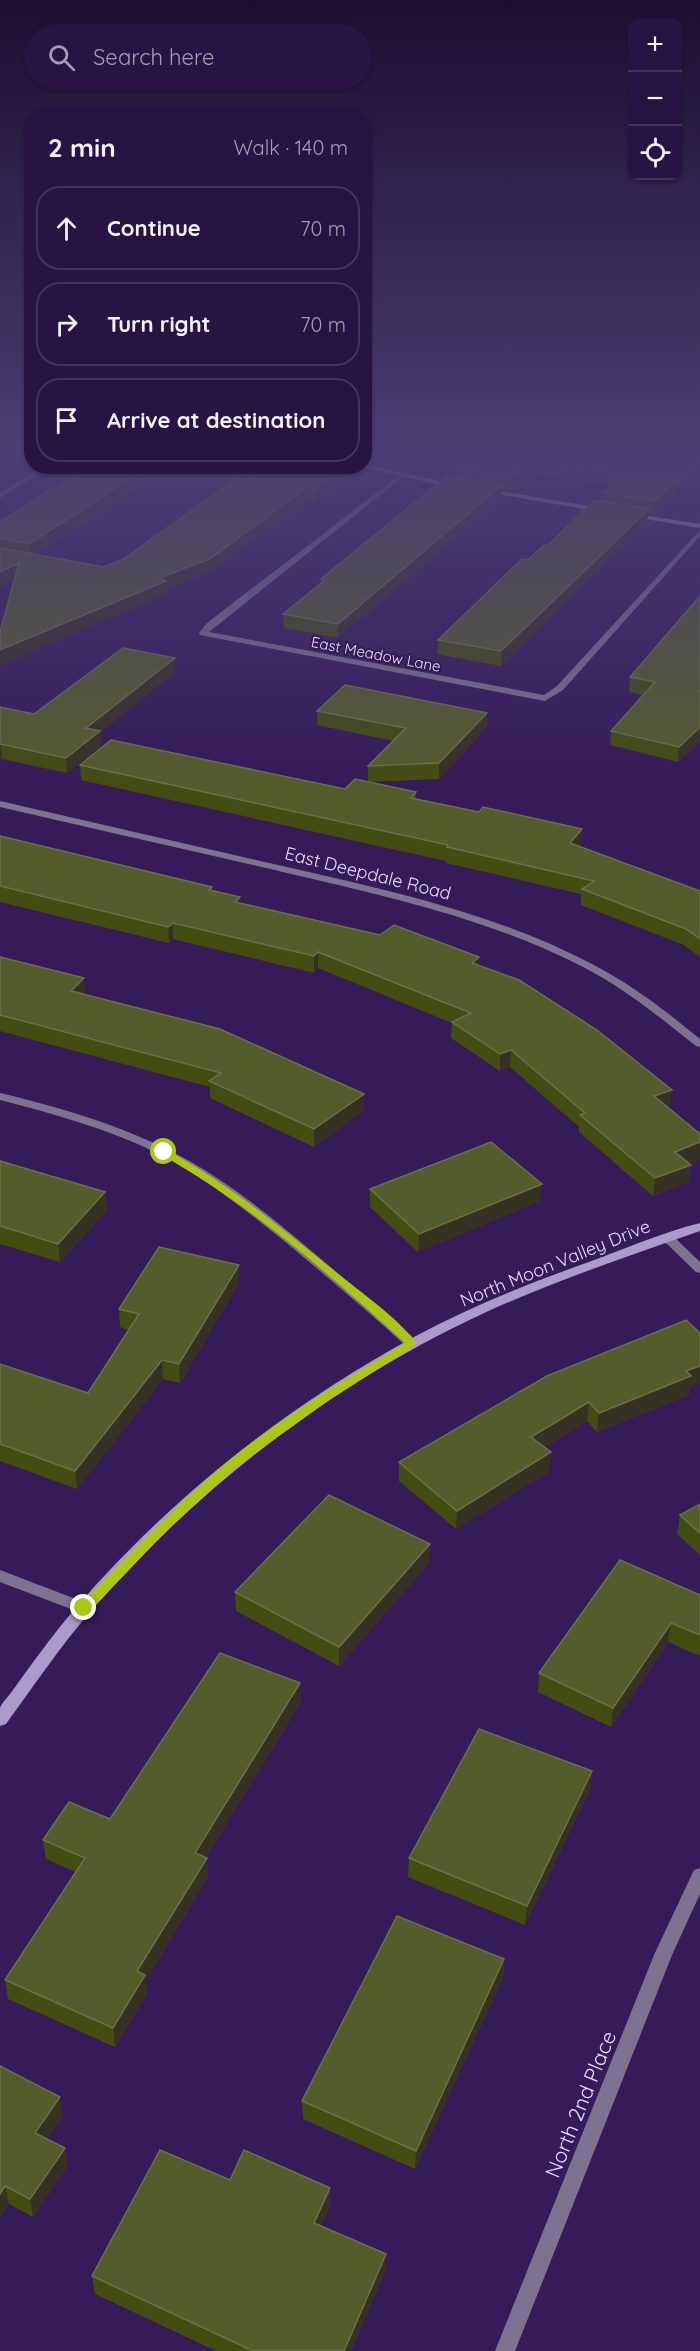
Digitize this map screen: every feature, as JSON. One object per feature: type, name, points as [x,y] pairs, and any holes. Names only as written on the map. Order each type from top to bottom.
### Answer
[{"type":"street","name":"East Meadow Lane","points":[[289,564],[210,625],[203,633],[545,698],[560,688],[672,564]]},
{"type":"street","name":"East Deepdale Road","points":[[0,804],[393,894],[464,913],[590,966],[647,1002],[700,1044]]},
{"type":"street","points":[[0,1096],[117,1132],[164,1152],[208,1177],[317,1262],[412,1344]]},
{"type":"street","name":"North Moon Valley Drive","points":[[0,1720],[84,1608],[167,1523],[232,1464],[324,1398],[412,1344],[538,1285],[700,1227]]},
{"type":"street","points":[[668,1238],[700,1269]]},
{"type":"street","points":[[0,1576],[84,1608]]},
{"type":"street","name":"North 2nd Place","points":[[505,2351],[663,1955],[700,1875]]},
{"type":"building","points":[[0,564],[17,564],[0,572]]},
{"type":"building","points":[[19,564],[86,564],[104,567],[112,564],[196,564],[160,578],[166,581],[0,650],[0,632]]},
{"type":"building","points":[[340,564],[409,564],[338,624],[283,614],[325,580],[321,579]]},
{"type":"building","points":[[517,564],[592,564],[501,651],[438,640]]},
{"type":"building","points":[[700,596],[700,689],[698,691],[700,692],[700,727],[679,747],[611,731],[655,682],[630,677]]},
{"type":"building","points":[[123,648],[175,658],[86,728],[100,731],[66,758],[0,744],[0,707],[34,714]]},
{"type":"building","points":[[345,685],[487,713],[439,763],[368,766],[406,728],[317,711]]},
{"type":"building","points":[[111,740],[345,789],[355,779],[416,792],[411,798],[479,812],[483,807],[582,829],[570,843],[700,891],[700,939],[686,929],[582,889],[594,881],[447,847],[448,845],[80,765]]},
{"type":"building","points":[[0,836],[212,887],[209,890],[240,897],[235,902],[380,935],[394,925],[479,957],[472,963],[519,980],[597,1030],[672,1090],[654,1096],[700,1134],[700,1142],[675,1152],[691,1165],[655,1178],[580,1115],[585,1113],[511,1050],[500,1054],[452,1022],[471,1013],[318,952],[314,956],[173,923],[168,927],[0,886]]},
{"type":"building","points":[[0,957],[84,978],[71,991],[220,1029],[364,1094],[314,1129],[209,1081],[221,1073],[0,1015]]},
{"type":"building","points":[[491,1142],[542,1184],[419,1234],[370,1189]]},
{"type":"building","points":[[0,1161],[105,1192],[58,1244],[0,1226]]},
{"type":"building","points":[[159,1247],[239,1265],[179,1364],[162,1360],[75,1471],[0,1444],[0,1364],[88,1393],[139,1314],[119,1309]]},
{"type":"building","points":[[686,1320],[700,1333],[700,1366],[686,1371],[691,1376],[599,1413],[589,1402],[531,1437],[551,1452],[457,1511],[399,1462],[547,1376]]},
{"type":"building","points":[[329,1495],[430,1544],[339,1647],[235,1592]]},
{"type":"building","points":[[700,1504],[700,1533],[680,1515]]},
{"type":"building","points":[[620,1560],[700,1595],[700,1635],[671,1623],[613,1708],[539,1673]]},
{"type":"building","points":[[220,1653],[300,1683],[195,1853],[207,1858],[137,1971],[145,1975],[113,2028],[5,1980],[85,1858],[43,1840],[69,1802],[110,1819]]},
{"type":"building","points":[[479,1729],[592,1771],[527,1906],[409,1858]]},
{"type":"building","points":[[397,1916],[504,1959],[416,2151],[302,2101]]},
{"type":"building","points":[[0,2066],[60,2097],[35,2133],[65,2148],[30,2199],[5,2186],[0,2194]]},
{"type":"building","points":[[160,2150],[230,2180],[244,2150],[330,2188],[314,2223],[386,2254],[344,2351],[253,2351],[92,2276]]},
{"type":"route","points":[[84,1608],[167,1523],[232,1464],[324,1398],[412,1344],[370,1305],[246,1204],[208,1177],[164,1152]]}]
